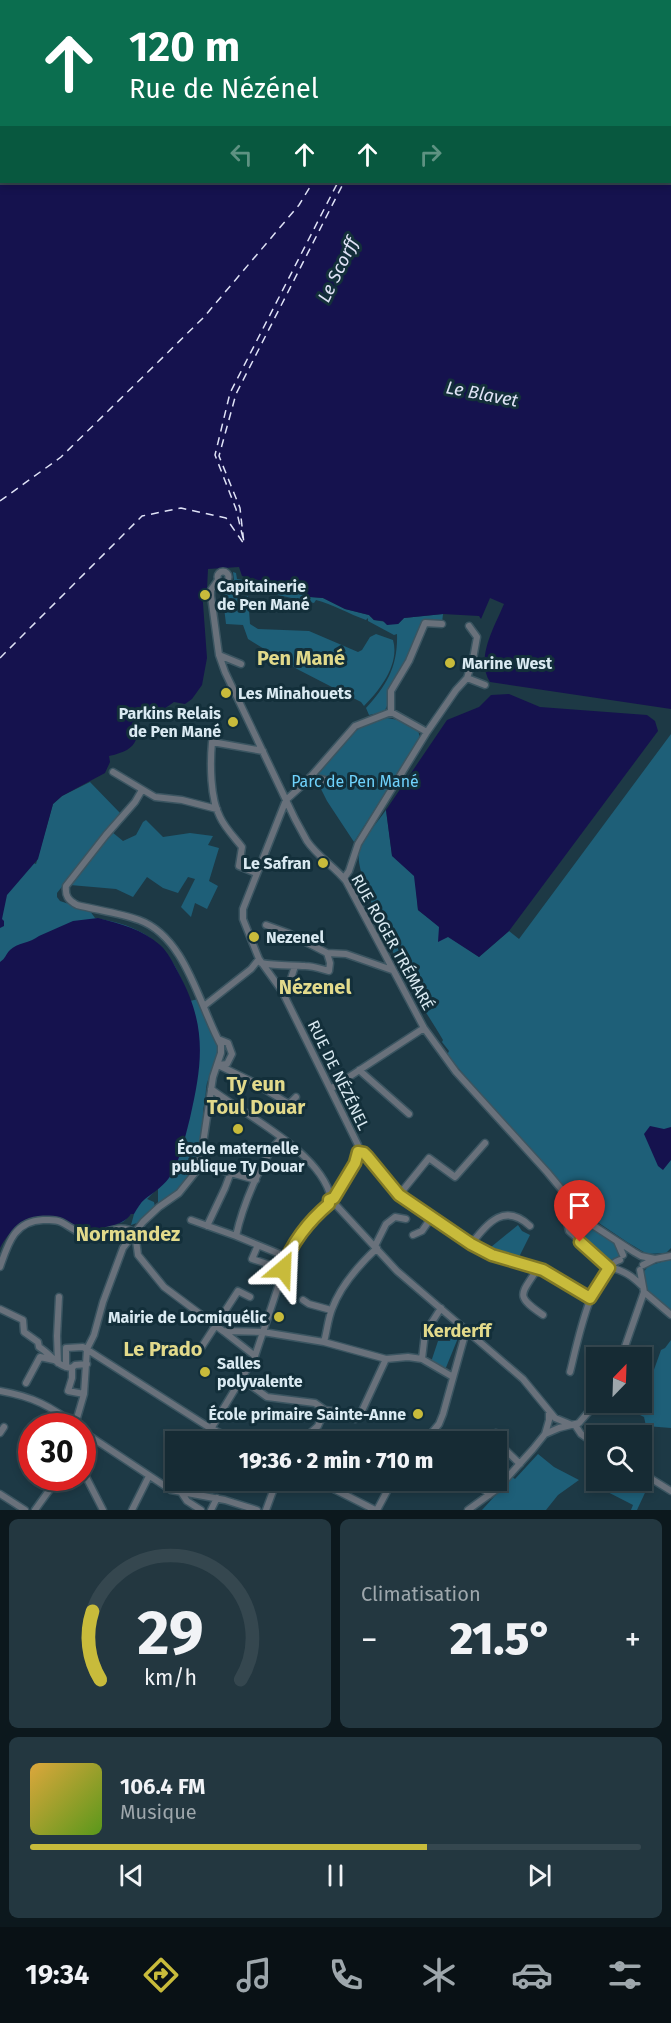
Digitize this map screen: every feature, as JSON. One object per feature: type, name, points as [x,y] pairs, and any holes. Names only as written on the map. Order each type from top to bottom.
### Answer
[{"type":"street","name":"RUE ROGER TRÉMARÉ","points":[[218,580],[211,590],[211,596],[219,655],[286,800],[311,847],[344,878],[424,1028],[456,1072],[547,1172],[574,1207],[594,1226],[634,1252]]},
{"type":"street","points":[[391,712],[391,691],[409,661],[425,623],[442,624]]},
{"type":"street","points":[[344,878],[349,871],[358,844],[427,732],[467,678],[477,637],[469,626]]},
{"type":"street","points":[[219,655],[241,664]]},
{"type":"street","points":[[467,678],[485,686]]},
{"type":"street","points":[[391,712],[427,732]]},
{"type":"street","points":[[286,800],[310,777],[355,726],[391,712]]},
{"type":"street","points":[[256,873],[239,866],[242,847],[219,816],[210,775],[212,742],[263,751]]},
{"type":"street","points":[[113,772],[142,790],[163,799],[182,800],[217,809]]},
{"type":"street","points":[[310,777],[325,780]]},
{"type":"street","points":[[142,790],[135,802],[66,886],[65,895],[76,905],[141,921],[161,933],[176,950],[218,1039],[228,1043],[232,1054],[227,1064],[218,1065]]},
{"type":"street","name":"RUE DE NÉZÉNEL","points":[[208,1431],[255,1356],[287,1257],[315,1217],[332,1201],[355,1163],[358,1152],[352,1131],[332,1088],[282,991],[260,961],[243,919],[243,909],[256,873],[286,800]]},
{"type":"street","points":[[266,925],[288,933],[327,953],[346,954],[392,970]]},
{"type":"street","points":[[204,1006],[260,961],[280,967],[309,966],[329,971],[330,963],[327,953]]},
{"type":"street","points":[[282,991],[288,988],[295,966]]},
{"type":"street","points":[[332,1088],[424,1028]]},
{"type":"street","points":[[79,1413],[84,1394],[87,1349],[94,1335],[102,1302],[123,1248],[159,1207],[186,1187],[195,1173],[201,1157],[213,1077],[218,1065]]},
{"type":"street","points":[[218,1065],[253,1082],[289,1104],[296,1097]]},
{"type":"street","points":[[359,1070],[409,1114]]},
{"type":"street","points":[[211,1089],[304,1154],[320,1177],[332,1201],[397,1271],[523,1379],[538,1395],[549,1412],[553,1424]]},
{"type":"street","points":[[236,1236],[239,1220],[256,1180],[281,1137]]},
{"type":"street","points":[[455,1178],[485,1143]]},
{"type":"street","points":[[358,1152],[367,1156],[399,1195],[471,1244],[492,1255],[538,1268],[590,1298]]},
{"type":"street","points":[[420,1156],[427,1161]]},
{"type":"street","points":[[399,1195],[429,1158],[455,1178],[463,1181]]},
{"type":"street","points":[[213,1168],[256,1180]]},
{"type":"street","points":[[207,1226],[231,1172]]},
{"type":"street","points":[[562,1201],[569,1231],[609,1268],[622,1270],[631,1275],[671,1315]]},
{"type":"street","points":[[471,1244],[496,1217],[518,1216],[530,1226]]},
{"type":"street","points":[[324,1342],[331,1310],[362,1263],[376,1247],[386,1224],[395,1217],[406,1219]]},
{"type":"street","points":[[413,1235],[422,1232],[430,1218]]},
{"type":"street","points":[[0,1267],[5,1250],[14,1233],[28,1222],[53,1220],[85,1234],[93,1235],[124,1228],[135,1233]]},
{"type":"street","points":[[191,1220],[287,1257]]},
{"type":"street","points":[[135,1233],[138,1255],[164,1287],[255,1356]]},
{"type":"street","points":[[617,1240],[622,1258],[622,1270]]},
{"type":"street","points":[[258,1245],[252,1259],[283,1269]]},
{"type":"street","points":[[570,1372],[590,1298],[614,1262],[634,1252],[655,1259],[671,1256]]},
{"type":"street","points":[[625,1347],[643,1289],[641,1256]]},
{"type":"street","points":[[631,1275],[655,1259]]},
{"type":"street","points":[[538,1268],[522,1297],[525,1302],[543,1315]]},
{"type":"street","points":[[199,1351],[238,1291],[250,1297]]},
{"type":"street","points":[[56,1362],[59,1352],[57,1336],[59,1297]]},
{"type":"street","points":[[303,1300],[331,1310]]},
{"type":"street","points":[[422,1359],[425,1332],[441,1308]]},
{"type":"street","points":[[0,1309],[22,1320],[24,1332],[38,1342],[39,1347],[56,1362]]},
{"type":"street","points":[[434,1431],[439,1424],[466,1331]]},
{"type":"street","points":[[224,1332],[263,1332],[324,1342],[386,1359],[408,1357],[422,1359],[453,1377]]},
{"type":"street","points":[[84,1394],[68,1391],[72,1378],[66,1348],[83,1347],[87,1349],[216,1431]]},
{"type":"street","points":[[26,1383],[41,1357],[69,1368]]},
{"type":"street","points":[[242,1379],[267,1397],[315,1403],[325,1410],[339,1412],[351,1418],[359,1416],[386,1359]]},
{"type":"street","points":[[69,1368],[87,1364]]},
{"type":"street","points":[[0,1391],[31,1398],[60,1413]]},
{"type":"street","points":[[312,1431],[318,1426],[325,1410]]},
{"type":"street","points":[[553,1424],[573,1425],[588,1413]]},
{"type":"street","points":[[468,1510],[489,1496],[520,1464],[553,1424]]},
{"type":"street","points":[[573,1425],[586,1437]]},
{"type":"street","points":[[0,1433],[4,1427]]},
{"type":"street","points":[[96,1440],[171,1490],[217,1498],[257,1510]]},
{"type":"street","points":[[507,1451],[520,1464]]},
{"type":"street","points":[[132,1510],[149,1476]]},
{"type":"street","points":[[652,1479],[671,1491]]},
{"type":"street","points":[[35,1510],[49,1491]]},
{"type":"street","points":[[93,1491],[103,1510]]},
{"type":"street","points":[[266,1510],[273,1491]]},
{"type":"street","points":[[338,1491],[376,1510],[387,1491]]},
{"type":"street","points":[[485,1491],[489,1496]]},
{"type":"street","points":[[181,1492],[191,1504],[201,1510]]},
{"type":"street","points":[[0,1494],[25,1510]]},
{"type":"street","points":[[211,1510],[217,1498]]},
{"type":"street","points":[[187,1510],[191,1504]]},
{"type":"green space","points":[[233,572],[236,573],[237,579],[249,581],[234,587],[232,592],[237,596],[248,596],[250,624],[258,629],[309,631],[358,652],[362,650],[370,637],[376,634],[393,640],[394,658],[391,667],[382,684],[364,706],[361,702],[297,669],[248,639],[243,625],[226,624],[222,591],[234,580]]},
{"type":"green space","points":[[255,581],[304,591],[310,597],[323,598],[345,609],[369,615],[374,620],[398,624],[404,618],[443,614],[442,623],[424,622],[407,663],[389,690],[384,712],[369,715],[366,708],[390,674],[396,656],[397,634],[394,635],[368,621],[368,618],[366,620],[316,600],[314,603],[269,593],[265,588],[256,588],[249,593],[234,591],[236,588]]},
{"type":"green space","name":"Parc de Pen Mané","points":[[387,718],[404,721],[418,730],[420,738],[354,842],[327,801],[315,777],[362,726]]},
{"type":"green space","points":[[671,734],[671,1248],[666,1253],[647,1254],[584,1213],[447,1055],[449,1051],[417,999],[380,923],[364,881],[359,864],[359,853],[367,836],[386,810],[392,855],[415,876],[418,910],[448,936],[479,957],[509,931],[519,939]]},
{"type":"green space","points":[[90,782],[120,813],[57,893],[57,897],[60,901],[90,911],[95,918],[132,928],[155,942],[172,962],[190,1001],[198,999],[219,1050],[207,1084],[198,1155],[188,1177],[170,1196],[158,1203],[158,1188],[147,1199],[154,1202],[155,1207],[140,1222],[131,1225],[134,1214],[123,1222],[96,1229],[62,1215],[31,1215],[10,1227],[0,1244],[0,850],[36,864],[53,804],[62,796]]},
{"type":"green space","points":[[146,820],[163,837],[190,833],[213,836],[208,845],[219,848],[209,881],[218,886],[207,909],[195,903],[191,917],[181,907],[195,879],[188,877],[178,893],[163,888],[147,877],[133,897],[116,889],[70,885],[112,832],[123,841],[136,835]]},
{"type":"green space","points":[[568,1205],[571,1212],[573,1210],[588,1225],[613,1241],[620,1254],[616,1260],[606,1264],[568,1228],[575,1226],[572,1219],[566,1220],[564,1208]]},
{"type":"green space","points":[[518,1225],[522,1231],[530,1235],[518,1259],[504,1257],[505,1252],[491,1247]]},
{"type":"green space","points":[[671,1259],[671,1312],[646,1290],[643,1273],[648,1266]]},
{"type":"green space","points":[[452,1335],[458,1338],[445,1370],[431,1362],[438,1341],[450,1341]]},
{"type":"green space","points":[[671,1340],[671,1428],[646,1425],[644,1417],[636,1413],[652,1413],[652,1375],[661,1350]]},
{"type":"green space","points":[[538,1454],[554,1467],[579,1480],[558,1495],[546,1510],[482,1510],[499,1491],[507,1491],[507,1482],[512,1477],[515,1479]]},
{"type":"green space","points":[[606,1491],[634,1491],[638,1493],[646,1491],[637,1510],[631,1510],[633,1505]]},
{"type":"water","points":[[0,183],[671,183],[671,709],[490,682],[486,673],[485,653],[504,604],[490,598],[481,619],[479,616],[443,614],[404,618],[398,624],[387,625],[383,621],[374,620],[369,615],[345,609],[323,598],[310,597],[304,591],[242,576],[239,567],[208,569],[207,589],[202,590],[207,658],[202,685],[192,699],[185,704],[174,702],[161,711],[143,706],[140,708],[138,734],[133,745],[127,750],[109,756],[110,762],[105,773],[62,796],[53,804],[38,859],[7,895],[2,919],[4,926],[0,928]]},
{"type":"water","points":[[509,694],[540,707],[647,715],[655,721],[658,731],[509,931],[479,957],[448,937],[438,942],[439,927],[418,910],[414,876],[392,856],[386,810],[447,720],[479,707],[491,695]]},
{"type":"water","points":[[98,918],[139,931],[160,945],[178,972],[194,1009],[198,1026],[200,1061],[190,1118],[182,1147],[169,1178],[143,1201],[134,1214],[123,1222],[98,1231],[85,1232],[61,1219],[42,1216],[17,1227],[0,1248],[0,962],[16,946],[73,921]]},
{"type":"water","points":[[650,1126],[664,1129],[671,1127],[671,1160],[663,1170],[658,1166],[644,1134]]},
{"type":"ferry route","points":[[0,501],[61,457],[204,317],[299,205],[312,183]]},
{"type":"ferry route","points":[[243,538],[236,509],[215,455],[230,393],[337,183]]},
{"type":"ferry route","points":[[0,658],[142,516],[181,508],[226,518],[244,544],[240,508],[219,456],[236,394],[343,183]]},
{"type":"place","name":"Capitainerie de Pen Mané","points":[[205,595]]},
{"type":"place","name":"Marine West","points":[[450,663]]},
{"type":"place","name":"Les Minahouets","points":[[226,693]]},
{"type":"place","name":"Parkins Relais de Pen Mané","points":[[233,722]]},
{"type":"place","name":"Le Safran","points":[[323,863]]},
{"type":"place","name":"Nezenel","points":[[254,937]]},
{"type":"place","name":"École maternelle publique Ty Douar","points":[[238,1129]]},
{"type":"place","name":"Mairie de Locmiquélic","points":[[279,1317]]},
{"type":"place","name":"Salles polyvalente","points":[[205,1372]]},
{"type":"place","name":"École primaire Sainte-Anne","points":[[418,1414]]},
{"type":"district","name":"Pen Mané","points":[[301,658]]},
{"type":"district","name":"Nézenel","points":[[315,987]]},
{"type":"district","name":"Ty eun Toul Douar","points":[[256,1096]]},
{"type":"district","name":"Normandez","points":[[128,1234]]},
{"type":"district","name":"Kerderff","points":[[457,1331]]},
{"type":"district","name":"Le Prado","points":[[163,1349]]},
{"type":"route","points":[[283,1269],[290,1251],[316,1215],[329,1204],[331,1198],[334,1198],[355,1163],[358,1152],[367,1156],[399,1195],[478,1249],[543,1270],[590,1298],[609,1268],[580,1242]]},
{"type":"water label","name":"Le Scorff","points":[[338,270]]},
{"type":"water label","name":"Le Blavet","points":[[482,394]]}]
